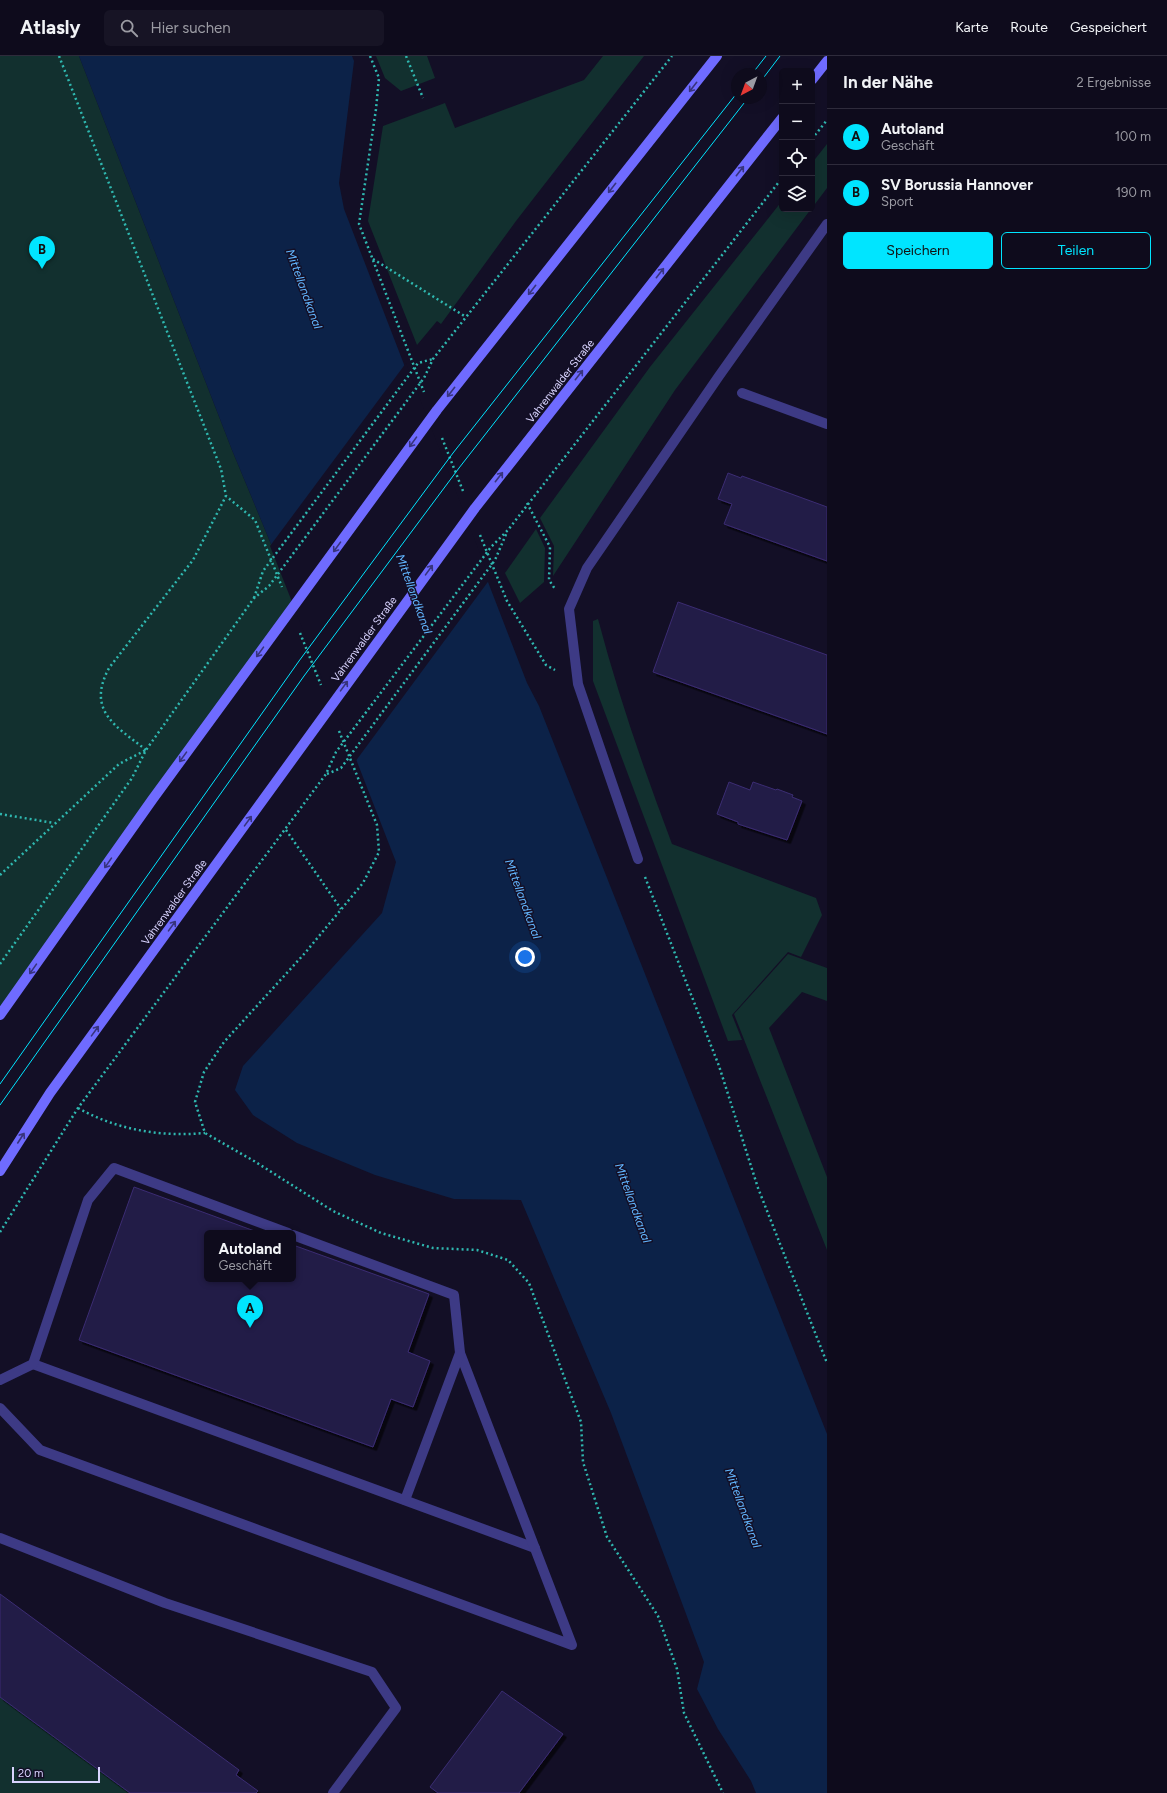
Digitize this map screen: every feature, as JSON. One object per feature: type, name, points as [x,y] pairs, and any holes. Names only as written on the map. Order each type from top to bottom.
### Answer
[{"type":"main road","points":[[0,1015],[152,800],[436,410],[717,56]]},
{"type":"main road","points":[[815,76],[827,61]]},
{"type":"main road","name":"Vahrenwalder Straße","points":[[0,1170],[50,1093],[475,508],[779,122]]},
{"type":"lane","points":[[638,859],[578,684],[569,609],[587,568],[719,376],[827,224]]},
{"type":"lane","points":[[742,393],[827,424]]},
{"type":"lane","points":[[0,1380],[33,1364],[88,1200],[114,1168],[280,1230]]},
{"type":"lane","points":[[0,1408],[40,1450],[572,1645],[460,1352],[454,1295],[296,1236]]},
{"type":"lane","points":[[405,1500],[460,1352]]},
{"type":"lane","points":[[33,1364],[535,1548]]},
{"type":"lane","points":[[0,1538],[165,1603],[372,1672],[396,1708],[333,1793]]},
{"type":"path","points":[[58,56],[221,469],[226,496],[193,560],[109,668],[102,681],[100,702],[111,722],[146,750]]},
{"type":"path","points":[[370,56],[379,78],[376,109],[359,224],[427,398]]},
{"type":"path","points":[[406,56],[423,98]]},
{"type":"path","points":[[0,964],[132,778],[146,750],[254,598],[269,586],[424,378],[433,359],[672,56]]},
{"type":"path","points":[[815,135],[827,120]]},
{"type":"path","points":[[0,1232],[78,1108],[286,830],[326,774],[336,752],[491,547],[508,530],[779,182]]},
{"type":"path","points":[[372,259],[466,317]]},
{"type":"path","points":[[254,598],[263,571],[418,363],[433,359]]},
{"type":"path","points":[[441,435],[464,493]]},
{"type":"path","points":[[528,503],[550,547],[549,580],[569,609]]},
{"type":"path","points":[[478,530],[507,601],[546,665],[578,684]]},
{"type":"path","points":[[326,774],[341,768],[495,560],[508,530]]},
{"type":"path","points":[[0,875],[119,764],[146,750]]},
{"type":"path","points":[[0,814],[54,823]]},
{"type":"path","points":[[286,830],[341,909]]},
{"type":"path","points":[[638,859],[719,1066],[758,1188],[827,1363]]},
{"type":"path","points":[[78,1108],[93,1117],[130,1129],[178,1135],[205,1133]]},
{"type":"green space","points":[[0,56],[79,56],[232,450],[293,597],[283,620],[0,1015]]},
{"type":"green space","points":[[376,56],[427,56],[435,78],[401,91],[385,78]]},
{"type":"green space","points":[[603,56],[644,56],[516,221],[441,324],[437,321],[417,345],[368,221],[383,126],[445,103],[455,128],[584,80]]},
{"type":"green space","points":[[827,144],[827,188],[815,204],[815,176],[815,159]]},
{"type":"green space","points":[[779,205],[779,212],[809,212],[675,390],[553,576],[554,546],[540,518],[650,367]]},
{"type":"green space","points":[[536,529],[545,548],[544,582],[520,603],[505,573]]},
{"type":"green space","points":[[598,619],[632,732],[672,844],[816,898],[822,915],[801,957],[788,952],[732,1015],[742,1040],[728,1041],[593,681],[593,621]]},
{"type":"green space","points":[[788,954],[827,968],[827,1001],[802,992],[769,1028],[827,1177],[827,1250],[734,1014]]},
{"type":"green space","points":[[0,1697],[130,1793],[0,1793]]},
{"type":"water","name":"Mittellandkanal","points":[[79,56],[352,56],[354,61],[339,183],[344,209],[527,683],[539,706],[827,1434],[827,1793],[756,1793],[751,1781],[718,1729],[697,1689],[704,1662],[611,1413],[521,1200],[454,1199],[375,1175],[297,1143],[253,1115],[235,1090],[243,1066],[382,913],[396,862],[293,597],[232,450]]},
{"type":"pier","points":[[406,363],[490,579],[355,762],[270,546]]},
{"type":"building","points":[[728,473],[741,478],[742,476],[827,507],[827,561],[724,524],[732,504],[718,499]]},
{"type":"building","points":[[678,602],[827,655],[827,734],[653,672]]},
{"type":"building","points":[[729,782],[750,790],[753,782],[793,795],[792,797],[802,801],[787,840],[738,824],[738,822],[717,814]]},
{"type":"building","points":[[134,1187],[252,1230],[204,1230],[204,1282],[296,1282],[296,1246],[429,1294],[408,1352],[430,1361],[413,1407],[391,1399],[373,1447],[79,1340]]},
{"type":"building","points":[[0,1594],[239,1770],[236,1775],[258,1791],[256,1793],[130,1793],[0,1697]]},
{"type":"building","points":[[502,1691],[563,1734],[519,1793],[438,1793],[430,1787]]},
{"type":"tram line","points":[[757,68],[766,56]]},
{"type":"tram line","points":[[767,73],[780,56]]},
{"type":"tram line","points":[[0,1084],[299,661],[453,453],[731,101]]},
{"type":"tram line","points":[[0,1105],[304,676],[459,468],[743,104]]},
{"type":"place","name":"SV Borussia Hannover","points":[[42,269]]},
{"type":"place","name":"Autoland","points":[[250,1328]]}]
